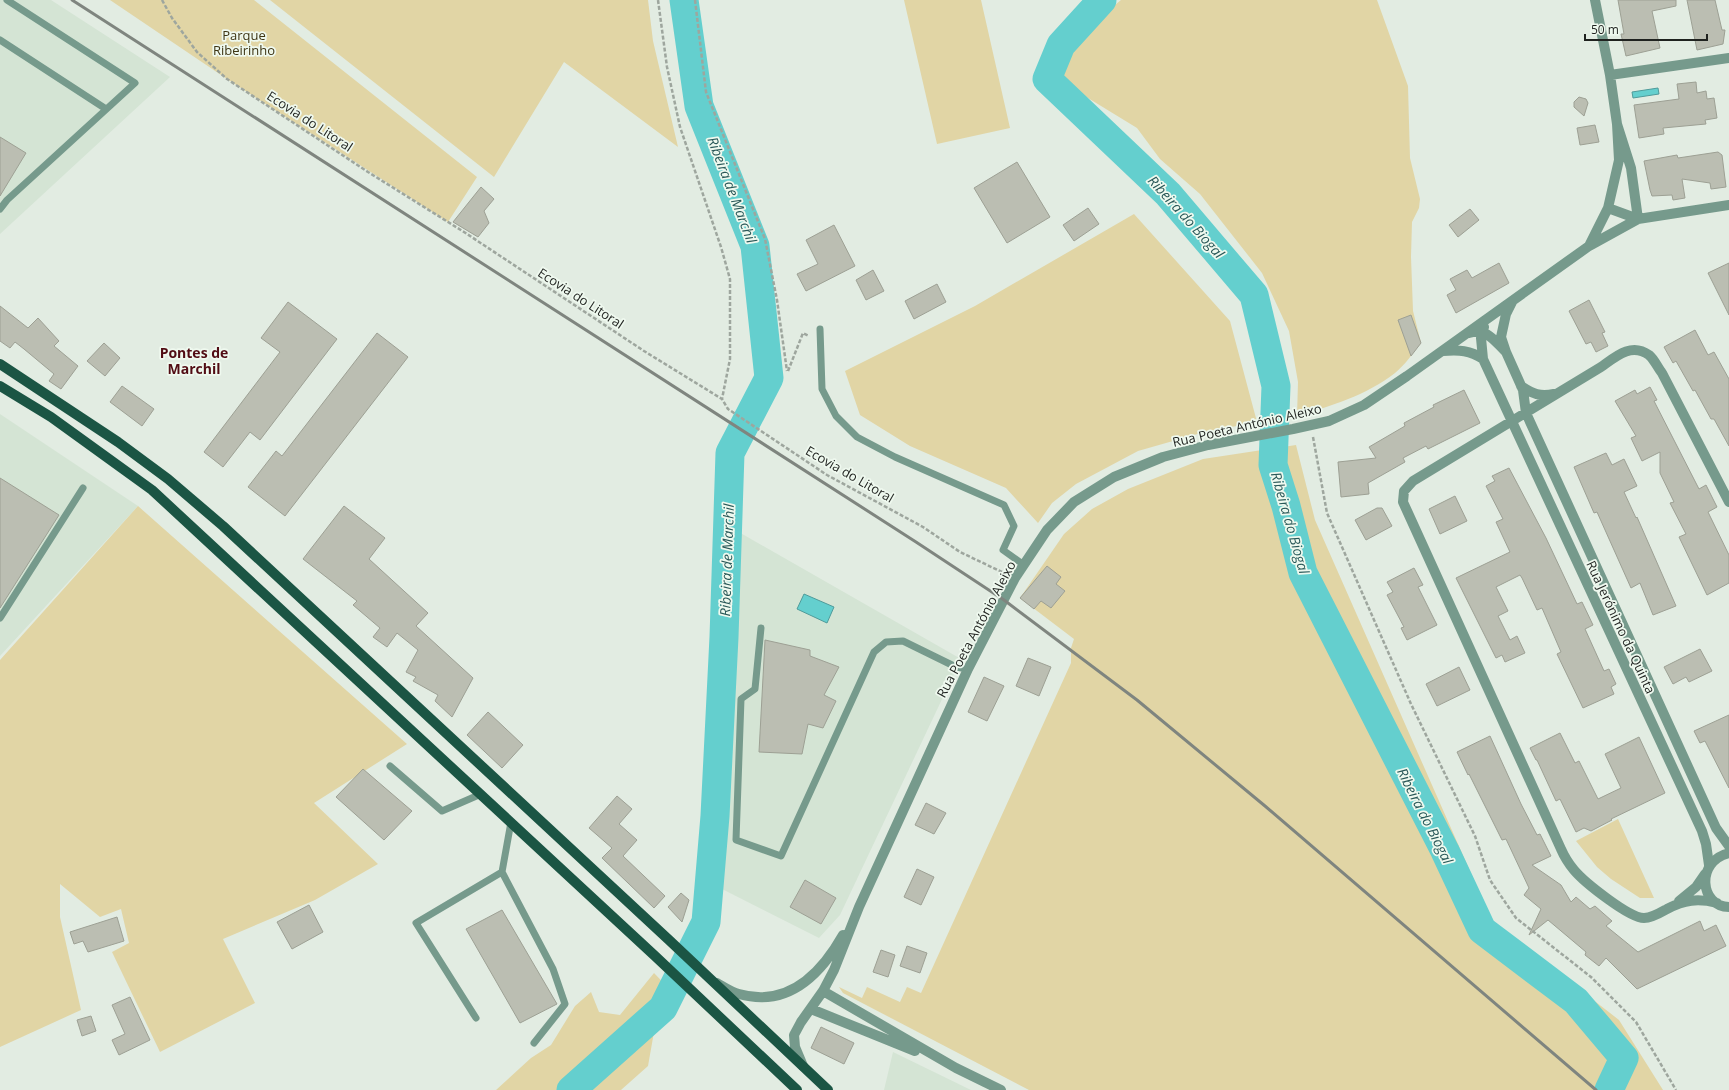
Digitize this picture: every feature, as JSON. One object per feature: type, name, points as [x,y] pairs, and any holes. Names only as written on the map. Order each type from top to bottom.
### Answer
[{"type":"main road","points":[[0,364],[118,442],[184,493],[710,978],[828,1090]]},
{"type":"main road","points":[[0,386],[51,418],[152,490],[656,956],[797,1090]]},
{"type":"street","name":"Rua Poeta António Aleixo","points":[[803,1066],[795,1047],[794,1035],[800,1022],[823,991],[834,970],[858,907],[968,669],[1016,578],[1047,530],[1074,502],[1114,477],[1163,458],[1208,445],[1262,436],[1329,421],[1364,405],[1589,246],[1608,208],[1619,160],[1617,124],[1610,75],[1595,0]]},
{"type":"street","points":[[1610,75],[1729,58]]},
{"type":"street","points":[[1617,124],[1630,168],[1638,219]]},
{"type":"street","points":[[1589,246],[1638,219],[1729,205]]},
{"type":"street","points":[[1608,208],[1638,219]]},
{"type":"street","name":"Rua Jerónimo da Quinta","points":[[1514,299],[1506,314],[1501,336],[1506,352],[1522,386],[1526,413],[1716,828],[1729,846]]},
{"type":"street","name":"Rua Jerónimo da Quinta","points":[[1486,320],[1482,332],[1481,347],[1484,359],[1502,402],[1702,831],[1706,844],[1708,869],[1705,885],[1708,894],[1725,907]]},
{"type":"street","points":[[1465,334],[1477,330],[1482,332]]},
{"type":"street","name":"Rua Jerónimo da Quinta","points":[[1482,332],[1490,336],[1506,352]]},
{"type":"street","points":[[1442,350],[1464,350],[1474,353],[1484,359]]},
{"type":"street","points":[[1729,502],[1662,373],[1649,356],[1636,350],[1622,352],[1601,367],[1414,481],[1404,491],[1403,502],[1561,849],[1574,870],[1592,886],[1627,912],[1644,918],[1656,915],[1674,905],[1696,887],[1718,857],[1729,853]]},
{"type":"street","points":[[1522,386],[1535,395],[1545,396],[1559,393]]},
{"type":"street","points":[[1502,402],[1512,410],[1526,413]]},
{"type":"street","name":"Rua Jerónimo da Quinta","points":[[1495,431],[1501,420],[1502,402]]},
{"type":"street","points":[[1674,905],[1689,900],[1703,900],[1725,907]]},
{"type":"street","name":"Rua Poeta António Aleixo","points":[[710,978],[737,994],[755,998],[772,997],[787,993],[806,982],[822,967],[858,907]]},
{"type":"street","points":[[823,991],[956,1068]]},
{"type":"street","points":[[811,1009],[956,1068],[1001,1090]]},
{"type":"lane","points":[[0,209],[7,200],[135,82],[7,0]]},
{"type":"lane","points":[[0,40],[106,109]]},
{"type":"lane","points":[[820,329],[822,388],[836,416],[857,437],[895,457],[1004,505],[1014,526],[1003,550],[1024,565]]},
{"type":"lane","points":[[0,618],[82,488]]},
{"type":"lane","points":[[761,628],[755,689],[741,699],[736,840],[781,856],[874,652],[886,642],[903,642],[956,667],[968,669]]},
{"type":"lane","points":[[390,766],[442,811],[481,794]]},
{"type":"lane","points":[[511,822],[502,872],[553,968],[565,1004],[534,1043]]},
{"type":"lane","points":[[476,1018],[416,923],[502,872]]},
{"type":"path","name":"Ecovia do Litoral","points":[[162,0],[172,18],[197,52],[227,79],[368,172],[464,232],[644,351],[722,398],[728,409],[826,475],[922,527],[960,552],[1016,578]]},
{"type":"path","points":[[658,0],[667,67],[680,127],[721,247],[730,279],[730,359],[722,398]]},
{"type":"path","points":[[695,0],[706,92],[765,239],[777,300],[787,371],[803,334],[820,342]]},
{"type":"path","points":[[1311,425],[1327,513],[1411,704],[1475,836],[1490,880],[1516,918],[1591,977],[1636,1022],[1676,1090]]},
{"type":"shaded area","points":[[0,0],[51,0],[170,77],[0,234]]},
{"type":"shaded area","points":[[0,414],[138,506],[0,656]]},
{"type":"shaded area","points":[[737,531],[961,659],[840,915],[819,938],[722,889]]},
{"type":"shaded area","points":[[893,1052],[971,1090],[884,1090]]},
{"type":"green space","name":"Parque Ribeirinho","points":[[110,0],[254,0],[477,177],[448,222],[227,79]]},
{"type":"green space","points":[[270,0],[648,0],[653,41],[678,147],[564,62],[494,177]]},
{"type":"green space","points":[[904,0],[981,0],[1010,128],[937,144]]},
{"type":"green space","points":[[1121,0],[1377,0],[1408,86],[1410,158],[1420,199],[1419,208],[1412,222],[1411,257],[1413,311],[1421,343],[1409,359],[1395,373],[1384,381],[1361,394],[1297,416],[1298,382],[1289,331],[1262,273],[1200,194],[1160,159],[1137,128],[1070,87],[1060,79],[1062,65],[1091,25]]},
{"type":"green space","points":[[1134,214],[1230,321],[1257,422],[1201,433],[1138,451],[1076,484],[1052,503],[1038,523],[1006,488],[910,446],[860,415],[845,371],[975,306]]},
{"type":"green space","points":[[1296,445],[1315,520],[1492,921],[1619,1020],[1663,1090],[1029,1090],[843,993],[839,987],[862,998],[867,987],[900,1002],[907,987],[921,993],[1071,663],[1071,648],[1074,639],[1020,598],[1064,534],[1092,509],[1128,489],[1203,459]]},
{"type":"green space","points":[[138,506],[407,744],[314,803],[378,864],[315,900],[223,939],[255,1003],[160,1052],[112,952],[129,943],[121,909],[100,917],[60,884],[60,917],[81,1010],[0,1047],[0,660]]},
{"type":"green space","points":[[1618,819],[1654,898],[1640,898],[1611,879],[1597,867],[1576,841]]},
{"type":"green space","points":[[654,973],[680,1000],[654,1032],[648,1066],[621,1090],[496,1090],[531,1058],[551,1045],[575,1006],[591,992],[599,1012],[620,1015]]},
{"type":"water","points":[[1658,88],[1659,94],[1633,98],[1632,92]]},
{"type":"water","points":[[804,594],[834,607],[827,623],[797,609]]},
{"type":"building","points":[[1618,0],[1676,0],[1676,6],[1652,11],[1660,48],[1626,56],[1621,34],[1624,34]]},
{"type":"building","points":[[1687,0],[1715,0],[1722,30],[1725,30],[1723,44],[1697,50]]},
{"type":"building","points":[[1696,82],[1697,93],[1706,91],[1707,99],[1714,98],[1717,118],[1705,120],[1706,124],[1663,128],[1664,134],[1639,138],[1634,105],[1679,99],[1677,84]]},
{"type":"building","points":[[1579,97],[1586,99],[1588,103],[1584,116],[1574,107],[1574,102]]},
{"type":"building","points":[[1595,125],[1599,142],[1580,145],[1577,128]]},
{"type":"building","points":[[0,137],[26,153],[0,196]]},
{"type":"building","points":[[1718,152],[1722,155],[1726,187],[1711,189],[1710,183],[1682,179],[1685,198],[1673,200],[1672,195],[1652,196],[1644,161],[1677,155],[1678,158]]},
{"type":"building","points":[[1017,162],[1050,217],[1007,243],[974,188]]},
{"type":"building","points":[[481,187],[494,199],[484,211],[489,223],[478,237],[453,222]]},
{"type":"building","points":[[1088,208],[1099,224],[1074,241],[1063,225]]},
{"type":"building","points":[[1470,209],[1479,220],[1458,237],[1449,225]]},
{"type":"building","points":[[834,225],[855,266],[806,291],[797,274],[818,264],[806,240]]},
{"type":"building","points":[[1499,263],[1509,283],[1456,313],[1447,295],[1456,290],[1450,279],[1467,270],[1472,278]]},
{"type":"building","points":[[1729,263],[1729,315],[1708,273]]},
{"type":"building","points":[[873,270],[884,291],[866,300],[856,280]]},
{"type":"building","points":[[937,284],[946,302],[914,319],[905,301]]},
{"type":"building","points":[[1589,300],[1605,332],[1602,333],[1608,346],[1596,352],[1591,342],[1586,344],[1569,311]]},
{"type":"building","points":[[288,302],[337,339],[260,440],[250,432],[223,467],[204,452],[280,352],[261,338]]},
{"type":"building","points":[[0,306],[28,328],[38,318],[59,341],[54,346],[78,366],[61,389],[49,381],[54,374],[24,349],[15,342],[10,348],[0,341]]},
{"type":"building","points":[[1411,315],[1421,343],[1411,356],[1398,320]]},
{"type":"building","points":[[1695,330],[1708,355],[1714,352],[1729,379],[1729,446],[1714,419],[1711,419],[1695,390],[1693,391],[1676,361],[1673,363],[1664,347]]},
{"type":"building","points":[[377,333],[408,357],[285,516],[248,487],[276,451],[282,456]]},
{"type":"building","points":[[104,343],[120,358],[105,376],[87,361]]},
{"type":"building","points":[[122,386],[154,409],[142,426],[110,402]]},
{"type":"building","points":[[1650,387],[1657,400],[1654,401],[1699,489],[1706,485],[1717,507],[1708,512],[1729,555],[1729,583],[1707,595],[1679,537],[1686,534],[1670,503],[1674,502],[1660,473],[1660,452],[1642,461],[1631,438],[1636,436],[1615,401],[1635,390],[1637,394]]},
{"type":"building","points":[[1464,390],[1480,423],[1428,449],[1426,446],[1403,458],[1405,462],[1368,483],[1369,494],[1341,497],[1338,462],[1376,458],[1369,447],[1405,426],[1404,423],[1434,407],[1433,405]]},
{"type":"building","points":[[1606,453],[1612,465],[1624,459],[1637,486],[1624,492],[1636,518],[1637,517],[1676,606],[1653,615],[1640,583],[1631,588],[1597,512],[1594,513],[1574,467]]},
{"type":"building","points":[[1509,468],[1546,538],[1577,604],[1582,602],[1593,625],[1585,629],[1604,671],[1609,669],[1616,684],[1611,687],[1614,694],[1583,708],[1557,654],[1561,652],[1542,608],[1537,610],[1520,575],[1496,587],[1508,611],[1498,616],[1510,640],[1517,636],[1525,653],[1505,662],[1502,655],[1496,658],[1456,578],[1510,552],[1496,522],[1503,519],[1486,486],[1495,481],[1492,476]]},
{"type":"building","points":[[0,478],[59,515],[0,608]]},
{"type":"building","points":[[1455,496],[1467,521],[1440,534],[1429,509]]},
{"type":"building","points":[[344,506],[385,538],[369,559],[428,613],[416,626],[473,678],[452,717],[435,701],[438,695],[413,681],[416,677],[406,672],[418,650],[397,633],[387,647],[373,637],[380,628],[353,605],[357,601],[303,559]]},
{"type":"building","points":[[1377,508],[1382,508],[1392,526],[1366,540],[1355,520]]},
{"type":"building","points":[[1047,566],[1061,577],[1056,584],[1065,591],[1051,608],[1041,601],[1034,609],[1020,598]]},
{"type":"building","points":[[1414,568],[1423,585],[1418,587],[1437,625],[1407,640],[1401,628],[1404,627],[1387,595],[1393,592],[1387,582]]},
{"type":"building","points":[[765,640],[810,650],[810,656],[839,667],[824,695],[836,701],[823,728],[808,724],[802,754],[759,752]]},
{"type":"building","points":[[1700,649],[1712,671],[1689,682],[1686,677],[1673,684],[1664,667]]},
{"type":"building","points":[[1028,658],[1051,667],[1039,696],[1016,686]]},
{"type":"building","points":[[1459,667],[1470,690],[1437,706],[1426,684]]},
{"type":"building","points":[[984,677],[1004,686],[987,721],[968,712]]},
{"type":"building","points":[[488,712],[523,745],[502,768],[467,735]]},
{"type":"building","points":[[1729,715],[1729,788],[1705,741],[1700,743],[1694,731]]},
{"type":"building","points":[[1560,733],[1575,763],[1579,761],[1598,799],[1621,788],[1605,754],[1639,737],[1665,793],[1611,819],[1612,820],[1591,831],[1584,828],[1576,832],[1560,799],[1556,801],[1530,748]]},
{"type":"building","points":[[1490,736],[1521,804],[1537,835],[1540,834],[1551,856],[1532,865],[1561,885],[1571,902],[1576,897],[1590,909],[1595,906],[1612,921],[1606,926],[1638,952],[1700,921],[1704,931],[1716,925],[1726,946],[1637,989],[1606,958],[1599,966],[1585,955],[1586,952],[1548,920],[1529,935],[1541,909],[1524,895],[1529,888],[1506,839],[1502,840],[1457,752]]},
{"type":"building","points":[[363,769],[412,811],[384,840],[336,797]]},
{"type":"building","points":[[617,796],[632,809],[619,824],[637,840],[623,856],[665,896],[654,908],[602,858],[612,848],[589,828]]},
{"type":"building","points":[[926,803],[946,813],[934,834],[915,825]]},
{"type":"building","points":[[917,869],[934,877],[921,905],[904,897]]},
{"type":"building","points":[[805,880],[836,898],[821,924],[790,907]]},
{"type":"building","points":[[681,893],[689,900],[682,922],[668,907]]},
{"type":"building","points":[[309,905],[323,932],[292,949],[277,922]]},
{"type":"building","points":[[502,910],[557,1004],[520,1023],[466,929]]},
{"type":"building","points":[[117,917],[124,941],[88,952],[83,941],[74,944],[70,932]]},
{"type":"building","points":[[907,946],[927,953],[920,973],[900,966]]},
{"type":"building","points":[[881,950],[895,955],[888,977],[873,972]]},
{"type":"building","points":[[130,997],[150,1040],[119,1055],[112,1040],[125,1034],[112,1005]]},
{"type":"building","points":[[91,1016],[96,1031],[82,1036],[77,1020]]},
{"type":"building","points":[[821,1027],[854,1043],[844,1064],[811,1048]]},
{"type":"waterway","name":"Ribeira de Marchil","points":[[571,1090],[663,1008],[706,922],[715,816],[724,637],[730,453],[769,378],[755,246],[699,106],[684,0]]},
{"type":"waterway","name":"Ribeira do Biogal","points":[[1102,0],[1061,45],[1047,79],[1168,194],[1254,295],[1276,386],[1273,465],[1286,506],[1303,573],[1445,851],[1482,930],[1576,1001],[1624,1058],[1609,1090]]},
{"type":"railway","points":[[72,0],[1004,600],[1137,700],[1265,806],[1596,1090]]},
{"type":"district","name":"Pontes de Marchil","points":[[194,362]]}]
